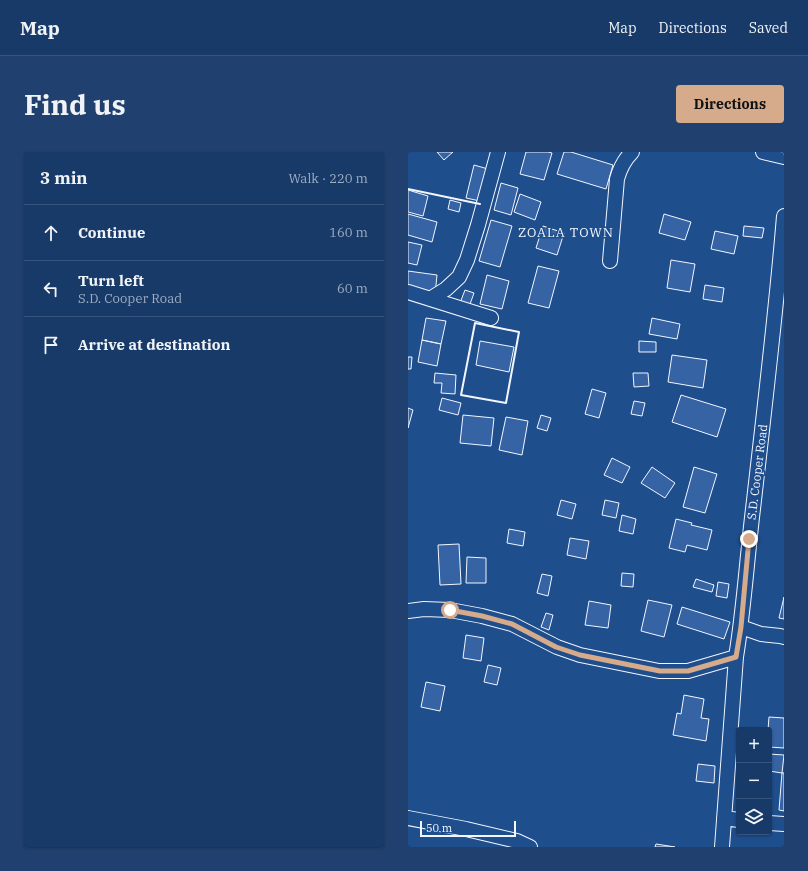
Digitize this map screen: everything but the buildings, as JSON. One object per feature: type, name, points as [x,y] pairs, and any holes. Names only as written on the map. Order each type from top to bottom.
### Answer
[{"type":"street","points":[[430,299],[446,289],[459,277],[467,260],[498,152]]},
{"type":"street","points":[[610,261],[620,169],[626,158],[632,152]]},
{"type":"street","points":[[763,152],[784,157]]},
{"type":"street","name":"S.D. Cooper Road","points":[[722,847],[736,657],[741,627],[749,539],[778,352],[780,264],[784,216]]},
{"type":"street","points":[[408,292],[491,318]]},
{"type":"street","points":[[408,611],[424,608],[450,610],[482,616],[512,624],[556,647],[580,655],[660,671],[688,671],[736,657]]},
{"type":"street","points":[[741,627],[761,634],[784,637]]},
{"type":"street","points":[[408,818],[466,829],[517,841],[530,847]]},
{"type":"street","points":[[724,818],[736,820]]},
{"type":"street","points":[[772,823],[784,824]]},
{"type":"wall","points":[[408,189],[480,204]]},
{"type":"wall","points":[[475,323],[519,332],[506,403],[461,395],[475,323]]},
{"type":"district","name":"ZOALA TOWN","points":[[566,232]]},
{"type":"route","points":[[450,610],[512,624],[556,647],[580,655],[660,671],[688,671],[736,657],[741,627],[749,539]]}]
